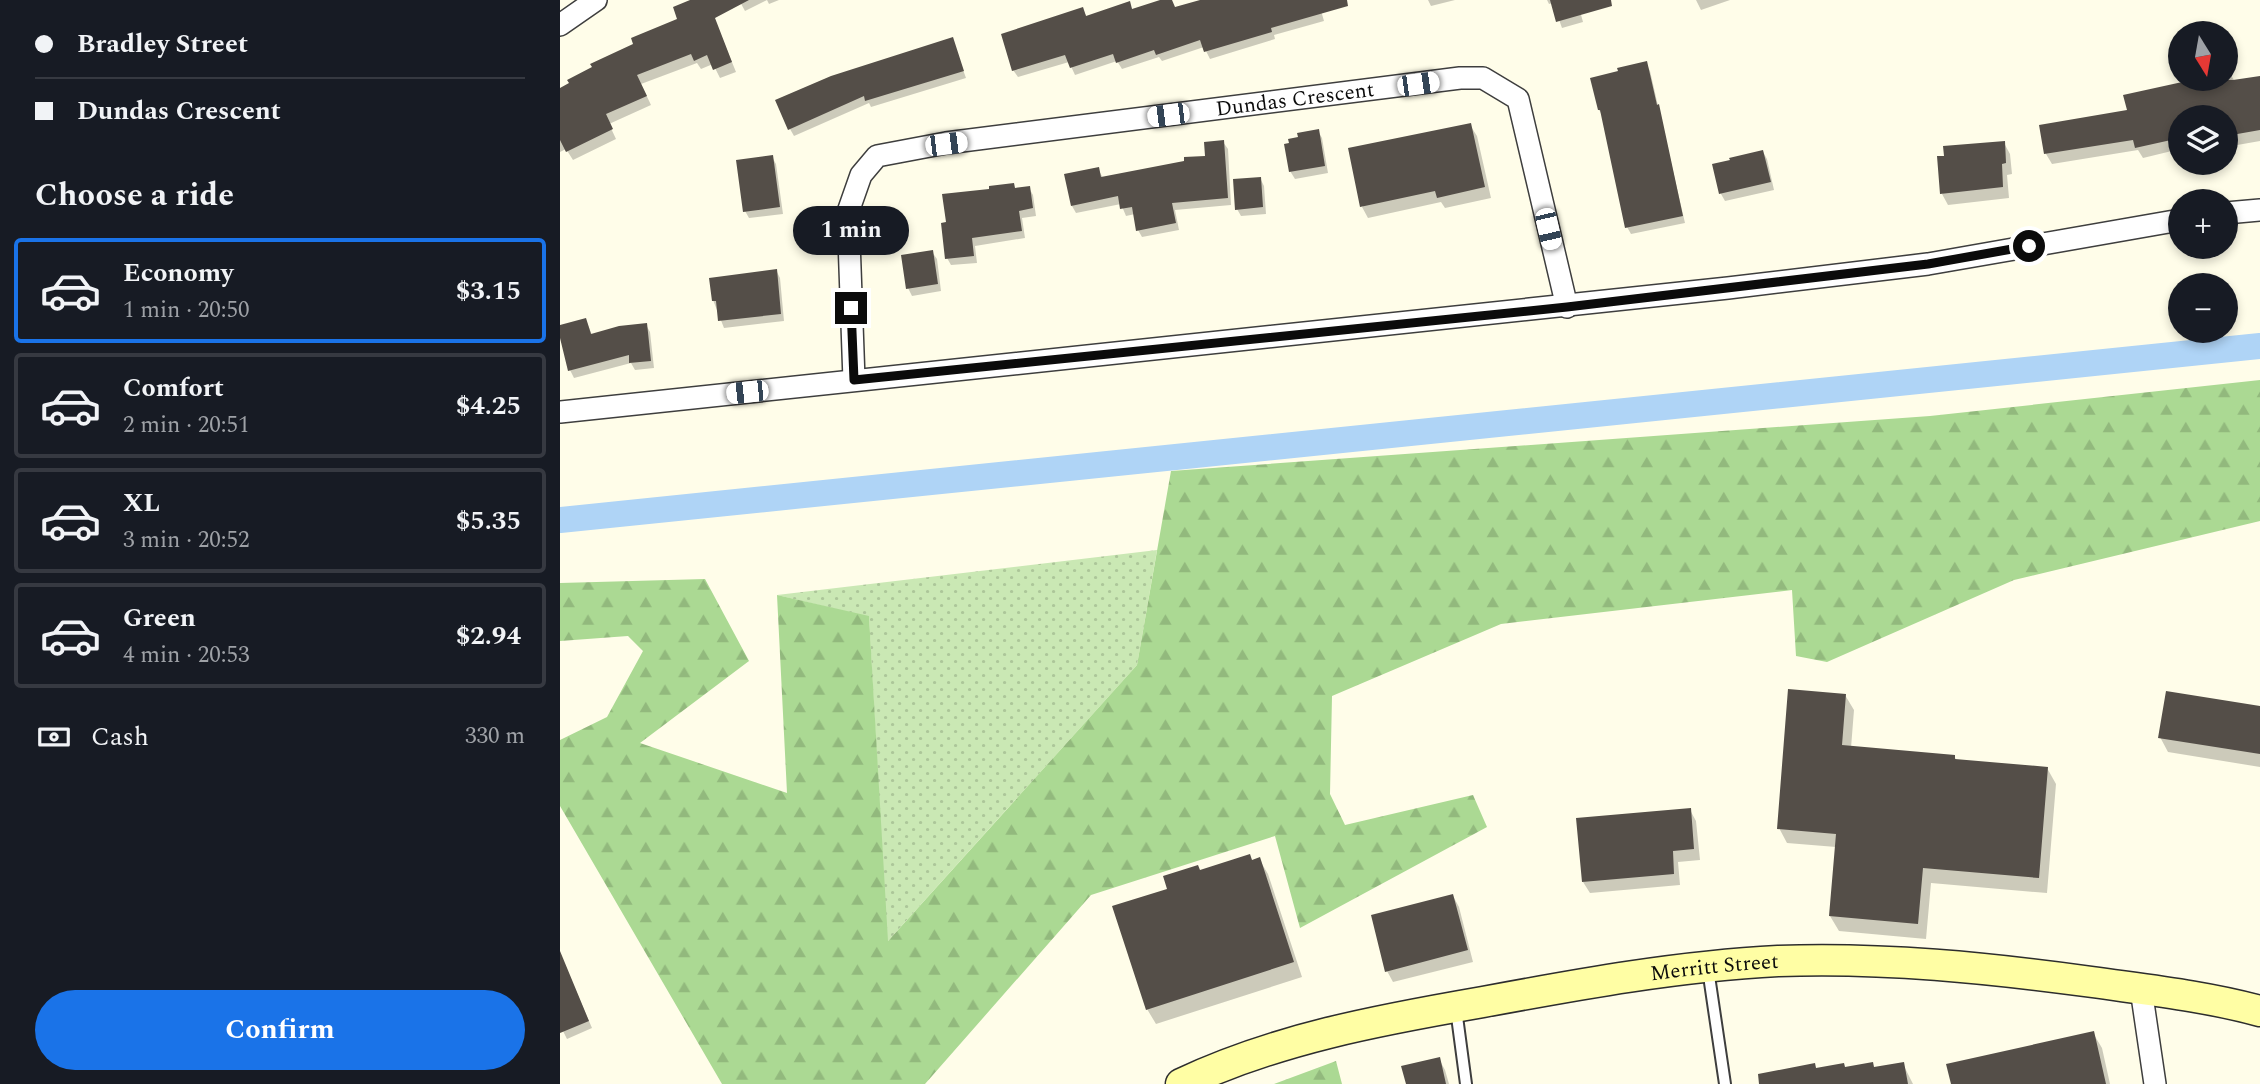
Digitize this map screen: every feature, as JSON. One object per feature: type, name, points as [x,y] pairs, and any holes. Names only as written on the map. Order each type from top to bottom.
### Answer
[{"type":"main road","name":"Merritt Street","points":[[1181,1084],[1250,1055],[1310,1037],[1456,1006],[1569,987],[1776,961],[2011,971],[2216,999],[2260,1011]]},
{"type":"street","points":[[560,25],[596,0]]},
{"type":"street","name":"Dundas Crescent","points":[[854,380],[848,212],[861,175],[877,156],[946,144],[1460,78],[1483,78],[1518,99],[1567,307]]},
{"type":"street","points":[[2238,213],[2260,210]]},
{"type":"street","points":[[560,412],[1567,307],[1928,264],[2168,222]]},
{"type":"street","points":[[2141,989],[2155,1084]]},
{"type":"lane","points":[[1708,968],[1725,1084]]},
{"type":"lane","points":[[1456,1006],[1466,1084]]},
{"type":"green space","points":[[2260,380],[2260,521],[2014,580],[1827,662],[1796,656],[1792,590],[1501,624],[1332,696],[1330,794],[1345,825],[1473,795],[1487,827],[1300,928],[1275,836],[1091,895],[925,1084],[722,1084],[560,806],[560,740],[607,717],[643,651],[628,636],[560,641],[560,583],[705,579],[749,661],[640,743],[787,793],[777,595],[869,616],[888,941],[1137,665],[1171,471],[1930,416]]},
{"type":"green space","points":[[1157,550],[1137,665],[887,942],[869,617],[777,595]]},
{"type":"green space","points":[[1336,1061],[1342,1084],[1274,1084]]},
{"type":"building","points":[[690,0],[749,0],[715,18],[732,62],[713,70],[707,55],[694,61],[691,54],[637,75],[647,96],[606,114],[613,129],[566,152],[560,140],[560,88],[569,83],[567,80],[592,67],[590,64],[633,44],[631,38],[677,19],[673,7]]},
{"type":"building","points":[[1160,0],[1172,0],[1175,7],[1200,0],[1347,0],[1348,6],[1271,28],[1272,32],[1204,52],[1200,40],[1156,55],[1154,50],[1116,63],[1113,54],[1070,68],[1065,55],[1012,71],[1001,34],[1083,7],[1086,16],[1130,1],[1132,9]]},
{"type":"building","points":[[1550,0],[1611,0],[1612,6],[1556,22]]},
{"type":"building","points":[[953,37],[964,71],[865,101],[864,96],[788,130],[775,100],[831,76]]},
{"type":"building","points":[[1647,61],[1683,216],[1625,228],[1600,110],[1590,78]]},
{"type":"building","points":[[2260,76],[2260,130],[2238,134],[2238,105],[2168,105],[2168,141],[2135,148],[2133,140],[2044,154],[2039,125],[2127,110],[2123,95],[2168,85],[2168,91],[2238,91],[2238,79]]},
{"type":"building","points":[[1471,123],[1485,187],[1437,198],[1435,191],[1360,207],[1348,148]]},
{"type":"building","points":[[1319,129],[1325,166],[1289,172],[1284,144],[1289,143],[1288,139],[1298,137],[1297,133]]},
{"type":"building","points":[[1224,140],[1228,198],[1172,203],[1176,223],[1136,231],[1132,207],[1120,209],[1118,196],[1071,206],[1064,174],[1099,167],[1101,177],[1184,161],[1184,157],[1205,156],[1204,142]]},
{"type":"building","points":[[2005,141],[2003,187],[1940,194],[1937,156],[1944,156],[1943,146]]},
{"type":"building","points":[[1763,150],[1771,182],[1719,194],[1712,164]]},
{"type":"building","points":[[773,155],[780,207],[743,212],[736,160]]},
{"type":"building","points":[[1261,177],[1263,207],[1235,210],[1233,179]]},
{"type":"building","points":[[1014,183],[1015,188],[1030,186],[1033,208],[1019,211],[1022,231],[972,238],[974,256],[945,259],[941,223],[946,222],[942,194],[989,189],[989,186]]},
{"type":"building","points":[[933,250],[938,284],[906,289],[901,255]]},
{"type":"building","points":[[777,269],[781,314],[718,321],[716,301],[712,301],[709,278]]},
{"type":"building","points":[[586,318],[591,334],[619,326],[647,323],[651,361],[629,363],[629,355],[568,371],[560,338],[560,325]]},
{"type":"building","points":[[1788,689],[1846,694],[1842,745],[2048,767],[2039,878],[1923,868],[1918,924],[1829,916],[1836,834],[1777,829]]},
{"type":"building","points":[[2166,691],[2260,706],[2260,754],[2158,738]]},
{"type":"building","points":[[1691,808],[1694,849],[1673,851],[1674,874],[1582,882],[1576,818]]},
{"type":"building","points":[[1250,854],[1252,860],[1260,857],[1294,962],[1146,1010],[1112,906],[1167,889],[1163,876],[1198,865],[1200,870]]},
{"type":"building","points":[[1453,894],[1468,950],[1385,972],[1371,915]]},
{"type":"building","points":[[560,951],[589,1021],[560,1033]]},
{"type":"building","points":[[2094,1031],[2106,1084],[1951,1084],[1946,1064]]},
{"type":"building","points":[[1440,1057],[1446,1084],[1406,1084],[1401,1066]]},
{"type":"building","points":[[1873,1062],[1874,1067],[1904,1062],[1908,1084],[1759,1084],[1758,1074],[1815,1063],[1816,1068]]},
{"type":"waterway","points":[[560,520],[2260,346]]},
{"type":"route","points":[[851,308],[854,380],[1567,307],[1928,264],[2029,246]]}]
